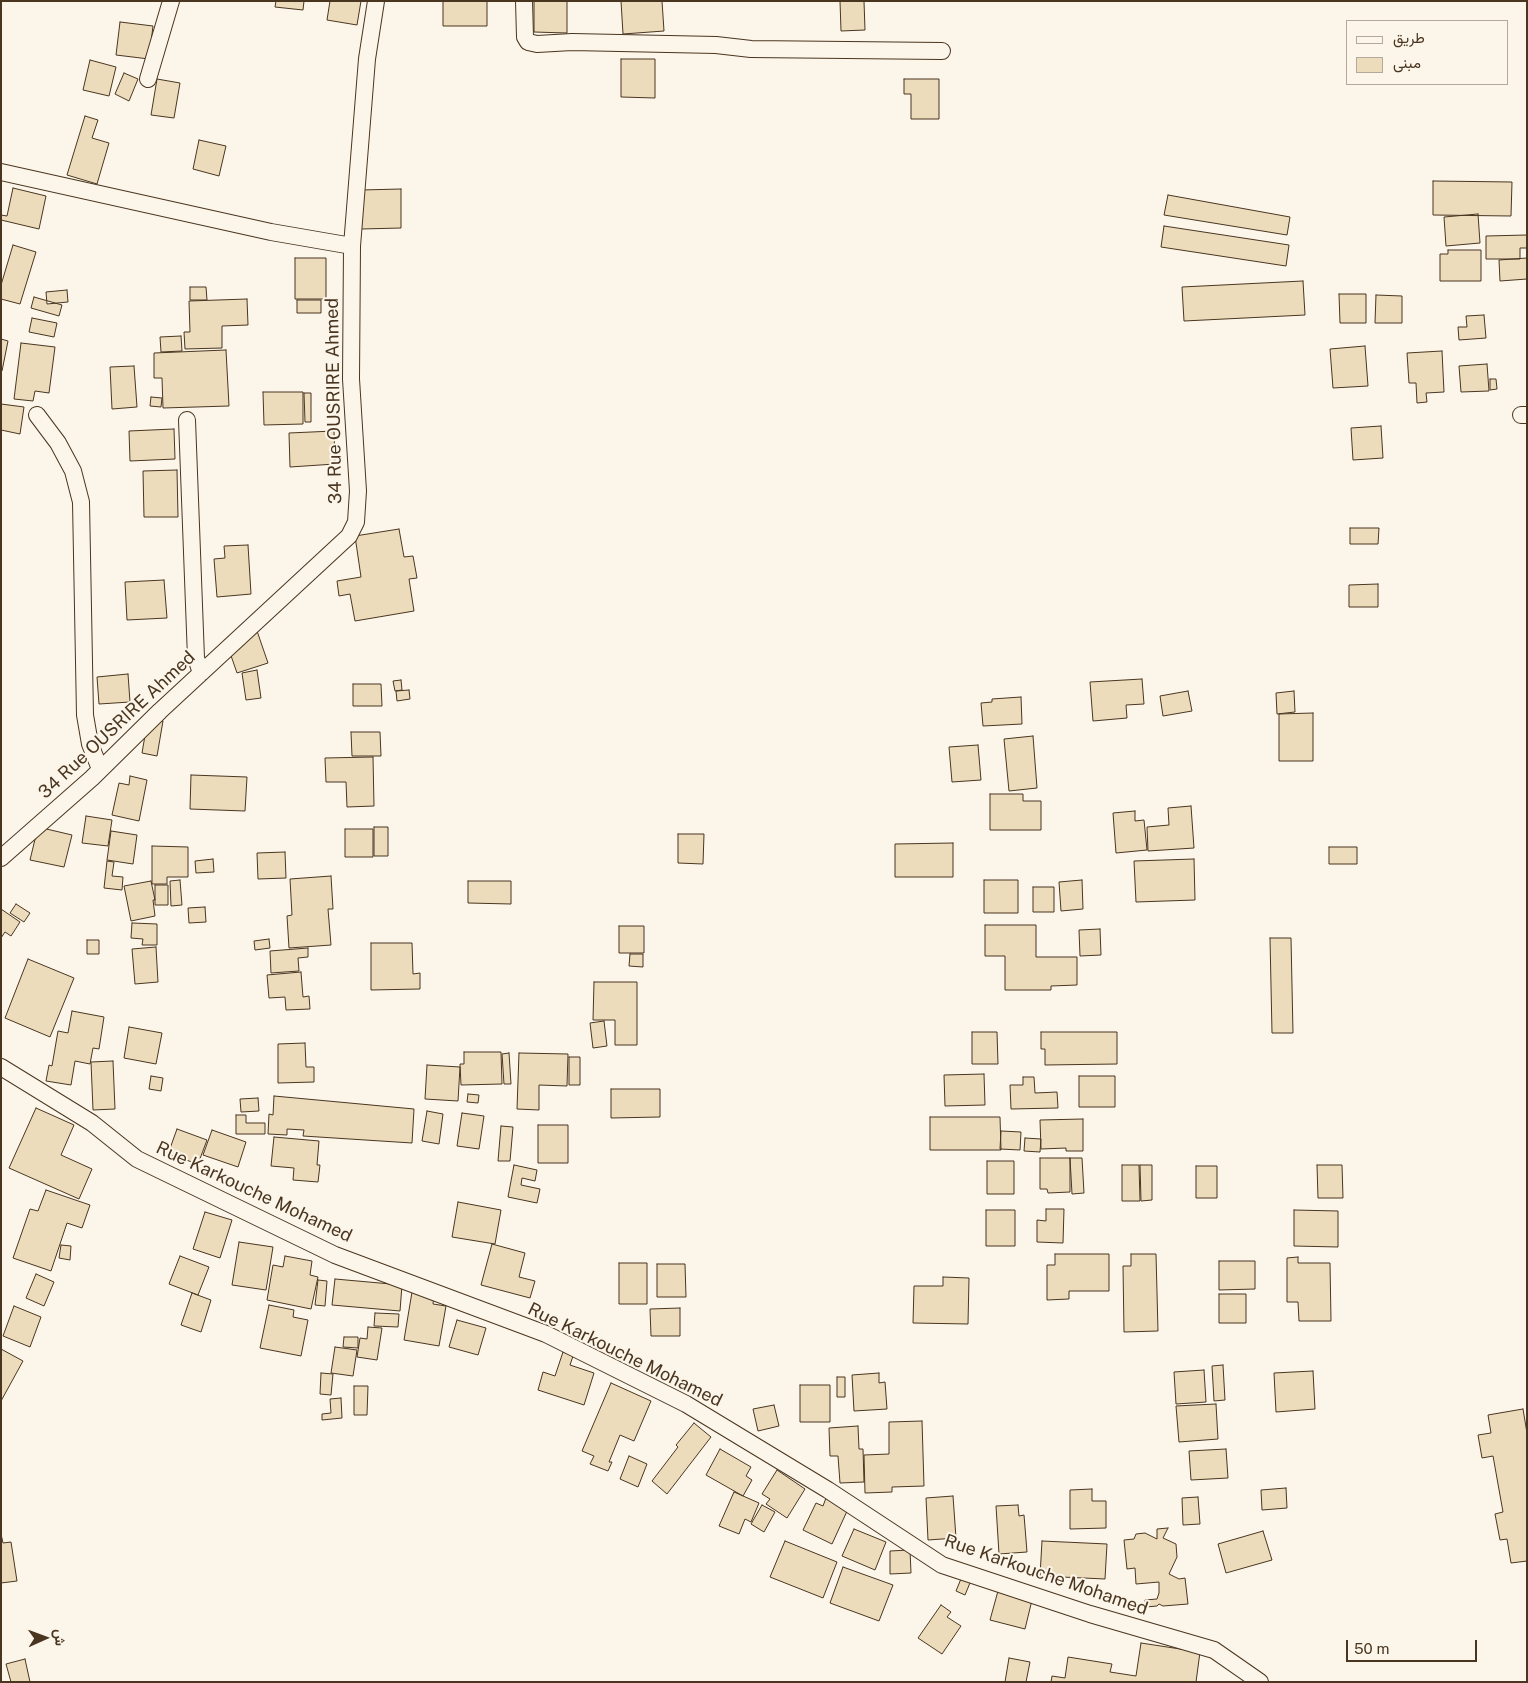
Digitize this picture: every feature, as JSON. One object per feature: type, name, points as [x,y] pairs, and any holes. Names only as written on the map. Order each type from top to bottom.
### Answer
[{"type":"street","points":[[148,79],[171,1]]},
{"type":"street","name":"34 Rue OUSRIRE Ahmed","points":[[1,858],[100,769],[349,536],[356,522],[358,491],[351,379],[352,246],[368,58],[376,1]]},
{"type":"street","points":[[524,1],[525,37],[528,42],[538,44],[572,42],[716,45],[760,49],[942,51]]},
{"type":"street","points":[[1,172],[271,232],[352,246]]},
{"type":"street","points":[[37,415],[58,443],[74,470],[81,502],[85,714],[90,744],[100,769]]},
{"type":"street","points":[[186,420],[196,658],[201,673]]},
{"type":"street","name":"Rue Karkouche Mohamed","points":[[1,1067],[92,1123],[137,1159],[336,1254],[546,1334],[686,1404],[828,1490],[942,1564],[1090,1614],[1214,1650],[1260,1682]]},
{"type":"building","points":[[276,1],[304,1],[303,10],[275,7]]},
{"type":"building","points":[[330,1],[361,1],[357,25],[327,20]]},
{"type":"building","points":[[443,1],[487,1],[487,26],[443,26]]},
{"type":"building","points":[[534,1],[567,1],[567,33],[534,32]]},
{"type":"building","points":[[621,1],[662,1],[664,31],[623,34]]},
{"type":"building","points":[[840,1],[864,1],[865,30],[841,31]]},
{"type":"building","points":[[120,22],[153,26],[149,59],[116,55]]},
{"type":"building","points":[[621,59],[655,59],[655,98],[621,97]]},
{"type":"building","points":[[90,60],[116,67],[109,96],[83,90]]},
{"type":"building","points":[[124,73],[138,79],[129,101],[115,94]]},
{"type":"building","points":[[157,79],[180,83],[174,118],[151,115]]},
{"type":"building","points":[[904,79],[939,79],[939,119],[911,119],[911,94],[904,94]]},
{"type":"building","points":[[85,116],[98,120],[92,138],[109,143],[97,184],[67,175]]},
{"type":"building","points":[[199,140],[226,146],[219,176],[193,169]]},
{"type":"building","points":[[1433,181],[1512,182],[1511,216],[1433,215]]},
{"type":"building","points":[[13,188],[46,196],[39,229],[1,220],[1,215],[7,216]]},
{"type":"building","points":[[401,189],[401,228],[361,229],[361,190]]},
{"type":"building","points":[[1168,195],[1290,217],[1287,235],[1164,215]]},
{"type":"building","points":[[1478,214],[1480,243],[1446,246],[1444,217]]},
{"type":"building","points":[[1164,226],[1289,245],[1286,266],[1161,247]]},
{"type":"building","points":[[1527,235],[1527,248],[1520,248],[1520,259],[1486,259],[1486,236]]},
{"type":"building","points":[[13,245],[36,252],[20,304],[1,299],[1,285]]},
{"type":"building","points":[[1448,250],[1481,250],[1481,281],[1440,281],[1440,254],[1448,254]]},
{"type":"building","points":[[295,258],[326,258],[326,299],[295,299]]},
{"type":"building","points":[[1527,258],[1527,279],[1500,281],[1499,260]]},
{"type":"building","points":[[1303,281],[1305,315],[1184,321],[1182,287]]},
{"type":"building","points":[[190,287],[206,287],[207,300],[190,300]]},
{"type":"building","points":[[67,290],[68,302],[47,304],[46,292]]},
{"type":"building","points":[[1339,294],[1366,294],[1366,323],[1340,323]]},
{"type":"building","points":[[1376,295],[1402,296],[1402,323],[1375,323]]},
{"type":"building","points":[[34,297],[62,305],[59,316],[31,308]]},
{"type":"building","points":[[247,299],[248,325],[222,326],[222,348],[185,349],[184,332],[190,332],[189,301]]},
{"type":"building","points":[[297,300],[321,300],[321,313],[297,313]]},
{"type":"building","points":[[1484,315],[1486,338],[1459,340],[1458,327],[1467,327],[1466,316]]},
{"type":"building","points":[[32,318],[57,323],[54,337],[29,332]]},
{"type":"building","points":[[181,336],[182,351],[161,352],[160,337]]},
{"type":"building","points":[[1,339],[8,341],[2,371],[1,371]]},
{"type":"building","points":[[21,343],[55,347],[49,393],[35,391],[33,401],[14,399]]},
{"type":"building","points":[[1365,346],[1368,386],[1333,388],[1330,349]]},
{"type":"building","points":[[226,350],[229,406],[163,408],[162,378],[154,378],[154,353]]},
{"type":"building","points":[[1442,351],[1444,392],[1426,393],[1427,402],[1417,403],[1416,383],[1409,383],[1407,353]]},
{"type":"building","points":[[1487,364],[1489,391],[1461,392],[1459,366]]},
{"type":"building","points":[[134,366],[137,407],[112,409],[110,367]]},
{"type":"building","points":[[1490,379],[1496,379],[1497,389],[1490,390]]},
{"type":"building","points":[[263,392],[303,392],[303,424],[264,425]]},
{"type":"building","points":[[304,393],[311,393],[311,422],[305,422]]},
{"type":"building","points":[[151,397],[162,398],[161,407],[150,406]]},
{"type":"building","points":[[1,404],[24,407],[20,434],[1,430]]},
{"type":"building","points":[[1381,426],[1383,458],[1353,460],[1351,428]]},
{"type":"building","points":[[174,429],[175,459],[130,461],[129,431]]},
{"type":"building","points":[[334,431],[335,464],[290,467],[289,433]]},
{"type":"building","points":[[177,470],[178,517],[144,517],[143,471]]},
{"type":"building","points":[[1350,528],[1379,528],[1378,544],[1350,544]]},
{"type":"building","points":[[399,529],[404,557],[413,556],[417,578],[409,579],[414,611],[355,621],[350,594],[339,596],[337,581],[361,577],[355,536]]},
{"type":"building","points":[[248,545],[251,594],[217,597],[214,559],[225,558],[224,546]]},
{"type":"building","points":[[164,580],[167,618],[127,620],[125,582]]},
{"type":"building","points":[[1378,584],[1378,607],[1349,607],[1349,585]]},
{"type":"building","points":[[256,628],[268,663],[237,673],[228,647]]},
{"type":"building","points":[[257,670],[261,698],[246,700],[242,673]]},
{"type":"building","points":[[128,674],[130,702],[99,704],[97,677]]},
{"type":"building","points":[[1142,679],[1144,704],[1126,705],[1127,718],[1093,721],[1090,682]]},
{"type":"building","points":[[401,680],[402,690],[395,691],[393,681]]},
{"type":"building","points":[[353,684],[381,684],[382,706],[353,706]]},
{"type":"building","points":[[409,690],[410,699],[397,701],[396,691]]},
{"type":"building","points":[[1188,691],[1192,711],[1163,716],[1160,696]]},
{"type":"building","points":[[1294,691],[1295,712],[1277,714],[1276,693]]},
{"type":"building","points":[[1021,697],[1022,724],[983,726],[981,703],[992,702],[992,699]]},
{"type":"building","points":[[1313,713],[1313,761],[1279,761],[1279,714]]},
{"type":"building","points":[[148,718],[163,721],[157,756],[142,753]]},
{"type":"building","points":[[351,732],[380,732],[381,756],[352,756]]},
{"type":"building","points":[[1033,736],[1037,788],[1009,791],[1004,739]]},
{"type":"building","points":[[978,745],[981,780],[952,782],[949,747]]},
{"type":"building","points":[[373,757],[374,806],[347,807],[346,782],[326,782],[325,758]]},
{"type":"building","points":[[191,775],[247,777],[245,811],[190,809]]},
{"type":"building","points":[[130,776],[147,780],[139,821],[112,815],[119,783],[129,785]]},
{"type":"building","points":[[990,794],[1023,794],[1023,801],[1041,801],[1041,830],[990,830]]},
{"type":"building","points":[[1191,806],[1194,848],[1148,851],[1147,827],[1169,825],[1168,808]]},
{"type":"building","points":[[1135,811],[1135,821],[1144,820],[1147,850],[1116,853],[1113,813]]},
{"type":"building","points":[[86,816],[112,820],[108,846],[82,843]]},
{"type":"building","points":[[38,827],[72,835],[64,867],[30,860]]},
{"type":"building","points":[[374,827],[388,827],[388,856],[374,856]]},
{"type":"building","points":[[345,829],[373,829],[373,857],[345,857]]},
{"type":"building","points":[[111,831],[137,835],[133,864],[107,860]]},
{"type":"building","points":[[678,834],[704,834],[703,864],[678,863]]},
{"type":"building","points":[[953,843],[953,877],[895,877],[895,844]]},
{"type":"building","points":[[152,846],[188,847],[188,877],[167,877],[167,884],[152,884]]},
{"type":"building","points":[[1329,847],[1357,847],[1357,864],[1329,864]]},
{"type":"building","points":[[285,852],[286,878],[258,879],[257,853]]},
{"type":"building","points":[[213,859],[214,872],[196,873],[195,861]]},
{"type":"building","points":[[1194,859],[1195,900],[1136,902],[1134,861]]},
{"type":"building","points":[[107,861],[114,862],[112,876],[123,877],[122,890],[104,888]]},
{"type":"building","points":[[331,876],[333,909],[328,909],[331,945],[289,948],[287,916],[292,915],[290,879]]},
{"type":"building","points":[[180,880],[182,905],[171,906],[170,881]]},
{"type":"building","points":[[984,880],[1018,880],[1018,913],[984,913]]},
{"type":"building","points":[[1082,880],[1083,909],[1061,911],[1059,882]]},
{"type":"building","points":[[151,881],[155,900],[153,900],[155,916],[131,921],[124,886]]},
{"type":"building","points":[[468,881],[511,881],[511,904],[468,903]]},
{"type":"building","points":[[155,885],[168,885],[168,905],[155,905]]},
{"type":"building","points":[[1033,887],[1054,887],[1054,912],[1033,912]]},
{"type":"building","points":[[16,904],[30,913],[24,922],[10,913]]},
{"type":"building","points":[[205,907],[206,922],[189,923],[188,908]]},
{"type":"building","points":[[1,909],[20,922],[11,936],[5,932],[1,938]]},
{"type":"building","points":[[132,923],[157,924],[157,945],[142,945],[143,939],[131,938]]},
{"type":"building","points":[[985,925],[1036,925],[1036,957],[1077,957],[1077,985],[1051,986],[1051,990],[1005,990],[1005,956],[985,956]]},
{"type":"building","points":[[619,926],[644,926],[644,953],[619,953]]},
{"type":"building","points":[[1100,929],[1101,955],[1080,956],[1079,930]]},
{"type":"building","points":[[1270,938],[1291,938],[1293,1033],[1272,1033]]},
{"type":"building","points":[[269,939],[270,948],[255,950],[254,941]]},
{"type":"building","points":[[87,940],[99,940],[99,954],[87,954]]},
{"type":"building","points":[[371,943],[412,943],[413,974],[420,973],[420,989],[371,990]]},
{"type":"building","points":[[156,947],[158,982],[135,984],[132,949]]},
{"type":"building","points":[[308,948],[308,957],[298,958],[299,971],[271,973],[270,951]]},
{"type":"building","points":[[630,954],[643,954],[643,967],[629,966]]},
{"type":"building","points":[[28,959],[74,978],[50,1037],[5,1018]]},
{"type":"building","points":[[301,972],[303,997],[309,996],[310,1009],[286,1010],[285,997],[269,998],[267,975]]},
{"type":"building","points":[[594,982],[637,982],[637,1045],[615,1045],[615,1020],[593,1020]]},
{"type":"building","points":[[72,1011],[104,1017],[99,1049],[93,1048],[90,1064],[75,1061],[71,1085],[46,1081],[49,1065],[52,1066],[58,1031],[68,1033]]},
{"type":"building","points":[[604,1021],[607,1046],[593,1048],[590,1023]]},
{"type":"building","points":[[129,1027],[162,1033],[156,1064],[124,1058]]},
{"type":"building","points":[[972,1032],[997,1032],[998,1064],[972,1064]]},
{"type":"building","points":[[1041,1032],[1117,1032],[1117,1064],[1045,1065],[1045,1049],[1041,1049]]},
{"type":"building","points":[[305,1043],[306,1067],[314,1067],[314,1082],[278,1083],[278,1044]]},
{"type":"building","points":[[464,1052],[501,1052],[502,1084],[461,1085],[460,1064],[464,1064]]},
{"type":"building","points":[[509,1053],[511,1084],[504,1084],[502,1054]]},
{"type":"building","points":[[519,1053],[568,1054],[567,1086],[539,1085],[539,1110],[517,1109]]},
{"type":"building","points":[[569,1057],[580,1057],[580,1085],[569,1085]]},
{"type":"building","points":[[113,1061],[115,1109],[93,1110],[91,1062]]},
{"type":"building","points":[[427,1065],[460,1067],[458,1101],[425,1099]]},
{"type":"building","points":[[984,1074],[985,1105],[945,1106],[944,1075]]},
{"type":"building","points":[[151,1076],[163,1078],[161,1091],[149,1089]]},
{"type":"building","points":[[1079,1076],[1115,1076],[1115,1107],[1079,1107]]},
{"type":"building","points":[[1023,1077],[1034,1077],[1035,1093],[1057,1092],[1058,1108],[1011,1109],[1010,1085],[1023,1085]]},
{"type":"building","points":[[611,1089],[660,1089],[660,1117],[611,1118]]},
{"type":"building","points":[[468,1094],[479,1095],[478,1103],[467,1102]]},
{"type":"building","points":[[274,1096],[414,1109],[412,1143],[303,1136],[304,1130],[287,1129],[287,1135],[268,1134],[269,1114],[273,1115]]},
{"type":"building","points":[[258,1098],[259,1111],[241,1112],[240,1099]]},
{"type":"building","points":[[36,1108],[74,1125],[61,1155],[92,1169],[79,1199],[9,1168]]},
{"type":"building","points":[[427,1111],[443,1114],[439,1144],[422,1141]]},
{"type":"building","points":[[462,1113],[484,1116],[479,1149],[457,1146]]},
{"type":"building","points":[[236,1115],[246,1115],[246,1123],[265,1123],[265,1134],[236,1134]]},
{"type":"building","points":[[930,1117],[1000,1117],[1001,1150],[930,1150]]},
{"type":"building","points":[[1083,1119],[1083,1151],[1066,1151],[1066,1148],[1041,1149],[1040,1120]]},
{"type":"building","points":[[538,1125],[568,1125],[568,1163],[538,1163]]},
{"type":"building","points":[[501,1126],[513,1127],[510,1161],[498,1161]]},
{"type":"building","points":[[177,1129],[207,1140],[198,1164],[168,1154]]},
{"type":"building","points":[[212,1130],[246,1142],[238,1167],[203,1155]]},
{"type":"building","points":[[1001,1131],[1021,1132],[1020,1150],[1000,1149]]},
{"type":"building","points":[[274,1137],[319,1141],[317,1165],[320,1165],[318,1182],[293,1180],[294,1168],[271,1166]]},
{"type":"building","points":[[1025,1138],[1041,1139],[1040,1152],[1024,1151]]},
{"type":"building","points":[[1040,1158],[1070,1158],[1070,1192],[1048,1193],[1047,1189],[1040,1189]]},
{"type":"building","points":[[1070,1158],[1082,1158],[1084,1193],[1072,1194]]},
{"type":"building","points":[[987,1161],[1014,1161],[1014,1194],[987,1194]]},
{"type":"building","points":[[514,1165],[537,1170],[535,1181],[522,1178],[521,1185],[540,1189],[537,1203],[508,1197]]},
{"type":"building","points":[[1122,1165],[1139,1165],[1140,1201],[1122,1201]]},
{"type":"building","points":[[1140,1165],[1152,1165],[1152,1200],[1141,1201]]},
{"type":"building","points":[[1317,1165],[1342,1165],[1343,1198],[1318,1198]]},
{"type":"building","points":[[1196,1166],[1217,1166],[1217,1198],[1196,1198]]},
{"type":"building","points":[[46,1190],[90,1205],[82,1228],[67,1223],[51,1271],[13,1258],[30,1209],[38,1211]]},
{"type":"building","points":[[458,1202],[501,1210],[495,1244],[452,1237]]},
{"type":"building","points":[[1046,1209],[1064,1209],[1063,1243],[1037,1242],[1037,1220],[1046,1221]]},
{"type":"building","points":[[986,1210],[1015,1210],[1015,1246],[986,1246]]},
{"type":"building","points":[[1294,1210],[1338,1211],[1338,1247],[1294,1246]]},
{"type":"building","points":[[205,1212],[232,1220],[220,1258],[193,1249]]},
{"type":"building","points":[[239,1242],[273,1247],[266,1290],[232,1285]]},
{"type":"building","points":[[492,1244],[525,1253],[519,1277],[535,1281],[530,1298],[481,1285]]},
{"type":"building","points":[[61,1245],[71,1246],[70,1260],[59,1258]]},
{"type":"building","points":[[1055,1254],[1109,1254],[1109,1291],[1069,1291],[1069,1299],[1047,1300],[1047,1265],[1055,1265]]},
{"type":"building","points":[[1131,1254],[1156,1254],[1158,1331],[1124,1332],[1123,1266],[1131,1266]]},
{"type":"building","points":[[180,1256],[209,1267],[198,1295],[169,1284]]},
{"type":"building","points":[[285,1256],[312,1261],[310,1275],[318,1277],[311,1309],[267,1300],[273,1265],[283,1267]]},
{"type":"building","points":[[1298,1257],[1298,1263],[1330,1263],[1331,1321],[1299,1321],[1298,1302],[1287,1302],[1287,1258]]},
{"type":"building","points":[[1219,1261],[1255,1261],[1255,1289],[1219,1290]]},
{"type":"building","points":[[619,1263],[647,1263],[647,1304],[619,1304]]},
{"type":"building","points":[[657,1264],[685,1264],[686,1297],[657,1297]]},
{"type":"building","points":[[36,1274],[54,1282],[44,1306],[26,1298]]},
{"type":"building","points":[[943,1277],[969,1278],[968,1324],[913,1323],[914,1286],[943,1286]]},
{"type":"building","points":[[335,1279],[402,1285],[400,1311],[332,1305]]},
{"type":"building","points":[[318,1280],[327,1281],[325,1306],[315,1305]]},
{"type":"building","points":[[412,1292],[434,1296],[433,1304],[446,1306],[439,1346],[404,1340]]},
{"type":"building","points":[[192,1293],[211,1300],[201,1332],[181,1325]]},
{"type":"building","points":[[1219,1294],[1246,1294],[1246,1323],[1219,1323]]},
{"type":"building","points":[[269,1305],[294,1310],[293,1317],[308,1320],[301,1356],[260,1348]]},
{"type":"building","points":[[14,1306],[41,1317],[30,1347],[3,1336]]},
{"type":"building","points":[[680,1308],[680,1336],[651,1336],[650,1309]]},
{"type":"building","points":[[375,1313],[399,1314],[398,1327],[374,1326]]},
{"type":"building","points":[[457,1320],[486,1328],[478,1355],[449,1347]]},
{"type":"building","points":[[368,1327],[382,1328],[377,1360],[357,1357],[360,1338],[367,1339]]},
{"type":"building","points":[[344,1337],[358,1337],[358,1348],[343,1347]]},
{"type":"building","points":[[335,1347],[357,1350],[353,1376],[331,1373]]},
{"type":"building","points":[[1,1349],[23,1361],[1,1401]]},
{"type":"building","points":[[563,1352],[573,1356],[570,1365],[594,1373],[584,1405],[538,1390],[543,1372],[555,1376]]},
{"type":"building","points":[[1223,1365],[1225,1400],[1214,1401],[1212,1366]]},
{"type":"building","points":[[1204,1370],[1206,1402],[1176,1404],[1174,1372]]},
{"type":"building","points":[[1313,1371],[1315,1409],[1276,1412],[1274,1373]]},
{"type":"building","points":[[321,1373],[333,1374],[331,1395],[320,1394]]},
{"type":"building","points":[[879,1373],[879,1383],[885,1382],[887,1409],[854,1411],[852,1375]]},
{"type":"building","points":[[837,1377],[845,1377],[845,1397],[837,1397]]},
{"type":"building","points":[[611,1383],[651,1401],[634,1441],[620,1435],[609,1462],[612,1462],[608,1471],[590,1464],[594,1456],[582,1451]]},
{"type":"building","points":[[800,1385],[830,1385],[830,1422],[800,1422]]},
{"type":"building","points":[[354,1386],[368,1386],[367,1415],[354,1415]]},
{"type":"building","points":[[341,1398],[342,1418],[322,1420],[322,1414],[331,1413],[330,1399]]},
{"type":"building","points":[[1216,1404],[1218,1439],[1179,1442],[1176,1406]]},
{"type":"building","points":[[774,1405],[779,1426],[758,1431],[753,1409]]},
{"type":"building","points":[[1523,1409],[1527,1433],[1527,1561],[1511,1563],[1507,1539],[1500,1540],[1495,1514],[1503,1512],[1493,1456],[1482,1458],[1478,1435],[1491,1433],[1488,1415]]},
{"type":"building","points":[[922,1421],[924,1486],[892,1487],[892,1492],[865,1493],[864,1455],[889,1454],[889,1422]]},
{"type":"building","points":[[694,1423],[711,1437],[667,1494],[652,1481],[678,1447],[676,1445]]},
{"type":"building","points":[[858,1426],[859,1449],[863,1449],[864,1482],[840,1483],[838,1456],[830,1456],[829,1428]]},
{"type":"building","points":[[720,1449],[751,1467],[746,1476],[752,1480],[743,1496],[706,1475]]},
{"type":"building","points":[[1226,1449],[1228,1478],[1191,1480],[1189,1451]]},
{"type":"building","points":[[629,1456],[647,1464],[638,1487],[620,1479]]},
{"type":"building","points":[[777,1470],[805,1489],[787,1518],[766,1504],[770,1499],[762,1494]]},
{"type":"building","points":[[1286,1488],[1287,1508],[1262,1510],[1261,1490]]},
{"type":"building","points":[[1092,1489],[1092,1501],[1106,1501],[1106,1528],[1070,1529],[1070,1490]]},
{"type":"building","points":[[734,1492],[759,1503],[751,1522],[745,1519],[739,1534],[719,1526]]},
{"type":"building","points":[[953,1496],[956,1538],[928,1540],[926,1498]]},
{"type":"building","points":[[1198,1497],[1200,1524],[1183,1525],[1182,1498]]},
{"type":"building","points":[[826,1498],[848,1509],[832,1544],[803,1530],[816,1503],[823,1506]]},
{"type":"building","points":[[762,1505],[775,1512],[764,1532],[751,1524]]},
{"type":"building","points":[[1018,1505],[1019,1516],[1024,1515],[1027,1552],[999,1554],[996,1506]]},
{"type":"building","points":[[1168,1528],[1163,1538],[1176,1544],[1177,1557],[1169,1574],[1179,1579],[1185,1578],[1188,1604],[1163,1606],[1159,1604],[1146,1607],[1145,1600],[1157,1599],[1159,1582],[1136,1584],[1135,1568],[1127,1569],[1124,1540],[1134,1539],[1136,1534],[1145,1533],[1157,1539],[1157,1529]]},
{"type":"building","points":[[854,1529],[886,1542],[875,1570],[842,1556]]},
{"type":"building","points":[[1263,1531],[1272,1560],[1226,1573],[1218,1544]]},
{"type":"building","points":[[1,1534],[3,1543],[11,1542],[17,1581],[1,1583]]},
{"type":"building","points":[[785,1541],[837,1562],[823,1598],[770,1577]]},
{"type":"building","points":[[1042,1541],[1107,1544],[1105,1579],[1040,1576]]},
{"type":"building","points":[[910,1550],[911,1573],[890,1574],[890,1551]]},
{"type":"building","points":[[843,1567],[893,1585],[879,1621],[830,1603]]},
{"type":"building","points":[[963,1574],[972,1578],[965,1595],[956,1591]]},
{"type":"building","points":[[998,1591],[1032,1600],[1025,1629],[990,1620]]},
{"type":"building","points":[[941,1605],[951,1612],[947,1617],[961,1626],[942,1654],[918,1638]]},
{"type":"building","points":[[1141,1643],[1200,1652],[1196,1682],[1051,1682],[1052,1676],[1065,1678],[1068,1657],[1112,1664],[1110,1672],[1136,1676]]},
{"type":"building","points":[[1009,1658],[1030,1662],[1026,1682],[1005,1682]]},
{"type":"building","points":[[25,1659],[30,1682],[11,1682],[6,1664]]}]
